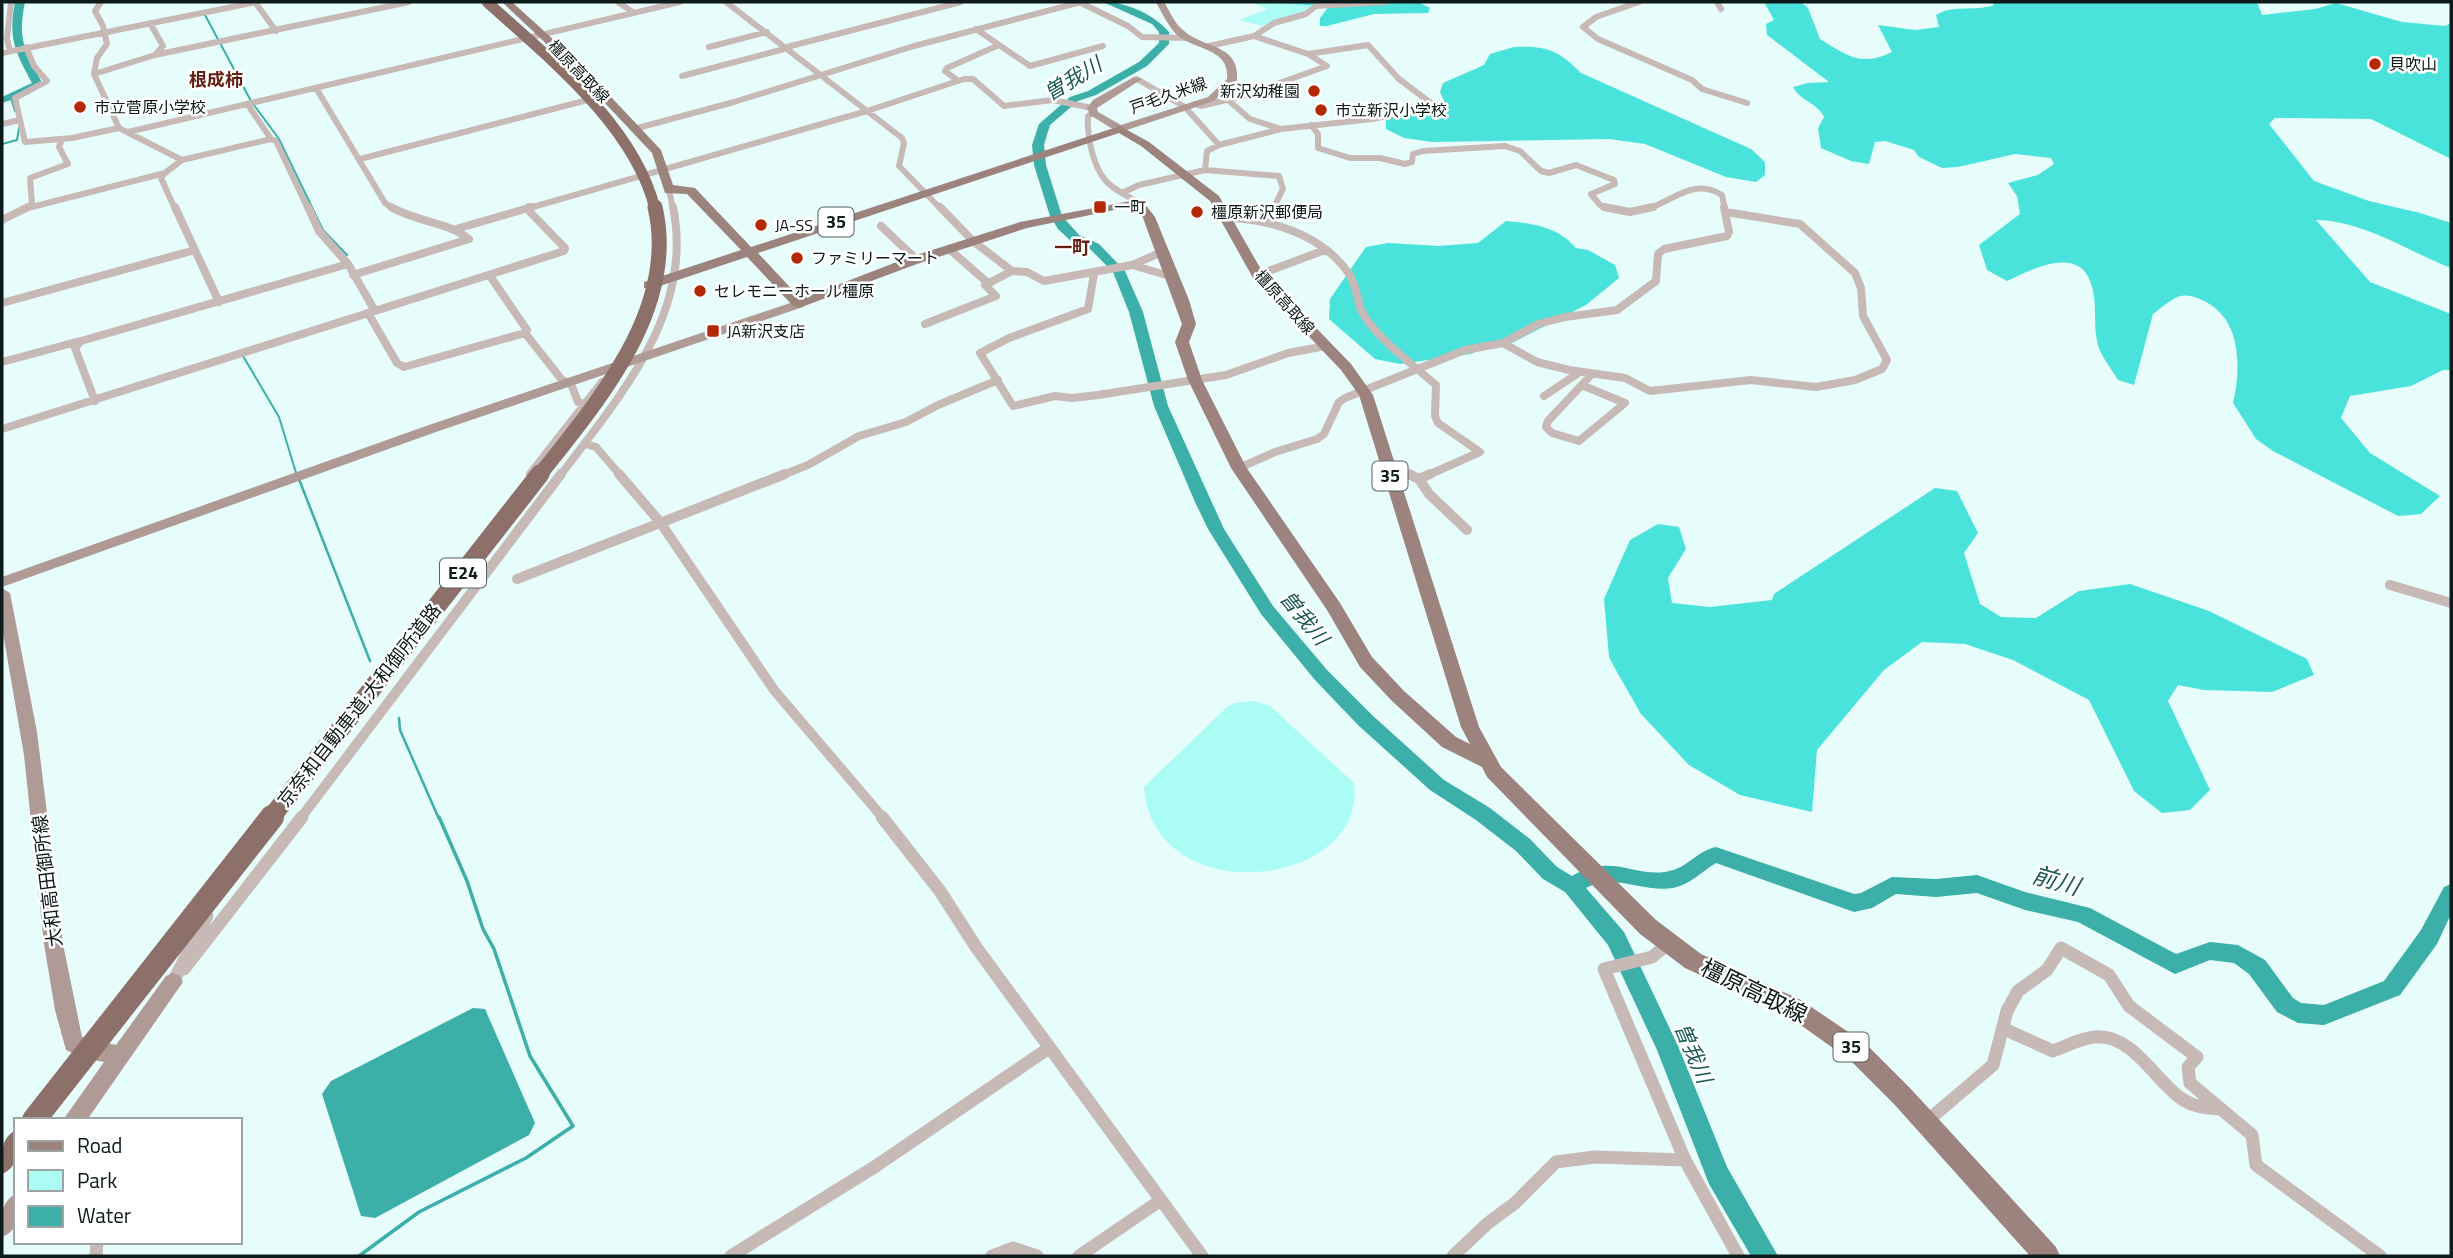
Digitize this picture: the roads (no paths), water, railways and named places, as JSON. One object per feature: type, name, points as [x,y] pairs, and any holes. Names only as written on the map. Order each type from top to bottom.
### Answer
[{"type":"highway","name":"京奈和自動車道;大和御所道路","points":[[36,1118],[582,421],[612,378],[640,326],[651,298],[660,244],[658,219],[642,172],[597,112],[487,2]]},
{"type":"highway","points":[[2,1161],[14,1146]]},
{"type":"main road","name":"橿原高取線","points":[[507,2],[542,34],[658,153],[660,170],[669,190]]},
{"type":"main road","name":"戸毛久米線","points":[[1120,129],[1195,104],[1221,92],[1232,80],[1234,73],[1228,59],[1209,46],[1180,33],[1160,2]]},
{"type":"main road","points":[[1120,129],[1092,110],[1096,102],[1137,79]]},
{"type":"main road","name":"橿原高取線","points":[[1120,129],[1184,174],[1215,200],[1258,275],[1326,346],[1363,392],[1470,727],[1486,761],[1506,785],[1613,891],[1660,951],[1793,1007],[1838,1036],[1880,1073],[2047,1256]]},
{"type":"main road","name":"35","points":[[649,285],[1120,129]]},
{"type":"main road","points":[[648,143],[654,155],[648,173]]},
{"type":"main road","points":[[669,190],[686,188],[691,191],[799,304]]},
{"type":"main road","name":"橿原高取線","points":[[1137,202],[1149,217],[1189,324],[1182,342],[1195,380],[1239,468],[1334,607],[1366,662],[1398,696],[1450,742],[1486,761]]},
{"type":"main road","points":[[2,582],[573,380],[799,304],[916,260],[1048,219],[1137,202]]},
{"type":"main road","name":"大和高田御所線","points":[[2,593],[8,649],[34,774],[52,937],[73,1043],[82,1048],[120,1055]]},
{"type":"main road","points":[[75,1118],[173,982]]},
{"type":"main road","points":[[2,1226],[14,1208]]},
{"type":"street","points":[[10,51],[7,39],[11,2]]},
{"type":"street","points":[[101,2],[94,11],[107,32],[108,45],[93,66],[93,74],[119,128]]},
{"type":"street","points":[[93,74],[155,55],[409,2]]},
{"type":"street","points":[[618,2],[634,13]]},
{"type":"street","points":[[128,132],[680,2]]},
{"type":"street","points":[[728,4],[744,2]]},
{"type":"street","points":[[682,76],[961,2]]},
{"type":"street","points":[[634,129],[976,29],[1080,2],[1128,26],[1142,37],[1188,38]]},
{"type":"street","points":[[1209,46],[1254,36],[1274,23],[1306,14],[1316,6],[1387,2]]},
{"type":"street","points":[[1639,2],[1596,17],[1583,27],[1598,39],[1692,80],[1702,89],[1747,103]]},
{"type":"street","points":[[1717,2],[1721,9]]},
{"type":"street","points":[[2,53],[256,3],[276,31]]},
{"type":"street","points":[[728,4],[902,138],[904,143],[899,166],[973,241],[1012,271]]},
{"type":"street","points":[[150,23],[163,46],[155,55]]},
{"type":"street","points":[[976,29],[1030,66],[1103,46]]},
{"type":"street","points":[[709,47],[767,32]]},
{"type":"street","points":[[1195,104],[1201,106],[1228,100],[1327,66],[1308,54],[1254,36]]},
{"type":"street","points":[[957,80],[945,71],[947,68],[999,44]]},
{"type":"street","points":[[1205,170],[1207,151],[1219,145],[1281,129],[1372,119],[1436,107],[1399,79],[1368,45],[1308,54]]},
{"type":"street","points":[[26,47],[34,66],[47,81],[15,98],[25,142],[61,142],[119,128],[156,147],[175,153],[182,160]]},
{"type":"street","points":[[456,229],[529,206],[831,125],[930,92],[957,80],[973,79],[1004,106],[1030,101],[1055,101],[1092,110],[1086,124],[1105,179],[1137,202]]},
{"type":"street","points":[[1137,79],[1164,92],[1200,121],[1205,132],[1219,145]]},
{"type":"street","points":[[316,88],[385,202],[404,215],[456,229],[469,239],[353,275]]},
{"type":"street","points":[[360,159],[603,96]]},
{"type":"street","points":[[1228,100],[1250,118],[1281,129]]},
{"type":"street","points":[[251,104],[271,139],[276,141],[319,231],[348,264],[397,363],[404,367],[524,333]]},
{"type":"street","points":[[2,124],[20,120]]},
{"type":"street","points":[[1239,468],[1275,452],[1317,439],[1324,434],[1339,402],[1478,346],[1503,343],[1550,320],[1623,307],[1656,281],[1658,254],[1664,249],[1727,236],[1729,232],[1722,195],[1705,187],[1685,190],[1646,210],[1602,208],[1591,194],[1615,184],[1614,180],[1576,165],[1549,173],[1541,171],[1520,151],[1505,146],[1423,151],[1413,154],[1412,162],[1405,164],[1380,158],[1350,159],[1318,148],[1318,134],[1311,125]]},
{"type":"street","points":[[219,302],[161,178],[182,160],[271,139]]},
{"type":"street","points":[[32,205],[30,178],[68,164],[59,147],[61,142]]},
{"type":"street","points":[[1124,192],[1205,170],[1279,176],[1283,189],[1266,222]]},
{"type":"street","points":[[2,220],[32,205],[165,173]]},
{"type":"street","points":[[173,982],[198,932],[274,801],[611,368],[629,335],[649,285],[653,234],[644,183],[648,173]]},
{"type":"street","points":[[173,982],[392,700],[585,444],[647,355],[665,312],[675,276],[678,237],[669,190]]},
{"type":"street","points":[[2,429],[564,251],[565,248],[530,212],[529,206]]},
{"type":"street","points":[[1503,343],[1537,362],[1580,372],[1625,378],[1639,387],[1658,391],[1716,382],[1751,380],[1816,387],[1869,377],[1882,369],[1887,360],[1864,319],[1861,283],[1855,273],[1800,224],[1726,212]]},
{"type":"street","points":[[1227,218],[1266,222],[1325,250],[1351,276],[1362,304],[1362,313],[1397,352],[1436,385],[1434,416],[1438,423],[1480,452],[1419,480]]},
{"type":"street","points":[[881,226],[916,260]]},
{"type":"street","points":[[949,249],[988,283]]},
{"type":"street","points":[[2,303],[195,250]]},
{"type":"street","points":[[1258,275],[1325,250]]},
{"type":"street","points":[[925,324],[996,296],[985,285],[1012,271],[1027,272],[1044,281],[1130,265],[1162,252]]},
{"type":"street","points":[[2,362],[348,264]]},
{"type":"street","points":[[1130,265],[1173,277]]},
{"type":"street","points":[[1097,273],[1088,309],[1009,338],[980,353],[1013,406],[1055,396],[1072,398],[1236,373],[1288,353],[1326,346]]},
{"type":"street","points":[[489,276],[527,330],[524,333]]},
{"type":"street","points":[[524,333],[573,380],[600,380],[601,383]]},
{"type":"street","points":[[81,341],[75,348],[95,401]]},
{"type":"street","points":[[1544,396],[1580,372]]},
{"type":"street","points":[[1584,386],[1625,403],[1580,440],[1552,433],[1546,427],[1548,418],[1584,386],[1592,374]]},
{"type":"street","points":[[573,380],[571,384],[578,402],[584,404]]},
{"type":"street","points":[[517,579],[808,465],[859,436],[906,422],[938,405],[998,380]]},
{"type":"street","points":[[585,444],[596,447],[660,522],[774,690],[858,786],[932,881],[1049,1048],[1202,1256]]},
{"type":"street","points":[[1388,470],[1402,471],[1419,480],[1429,494],[1466,530]]},
{"type":"street","points":[[2390,585],[2451,603]]},
{"type":"street","points":[[1926,1122],[1993,1065],[2007,1011],[2018,991],[2047,970],[2061,948],[2109,975],[2129,1006],[2197,1057],[2188,1067],[2190,1083],[2252,1135],[2256,1165],[2380,1256]]},
{"type":"street","points":[[1660,951],[1604,969],[1685,1160],[1738,1256]]},
{"type":"street","points":[[2004,1029],[2053,1051],[2097,1037],[2110,1040],[2130,1051],[2184,1103],[2204,1110],[2219,1109]]},
{"type":"street","points":[[731,1256],[876,1166],[1049,1048]]},
{"type":"street","points":[[1453,1256],[1488,1223],[1515,1203],[1556,1162],[1595,1157],[1685,1160]]},
{"type":"street","points":[[1079,1256],[1160,1200]]},
{"type":"street","points":[[992,1256],[999,1251],[1013,1248],[1037,1256]]},
{"type":"water","points":[[473,1008],[485,1009],[535,1123],[529,1135],[375,1218],[361,1216],[322,1094],[331,1081]]},
{"type":"waterway","points":[[2,100],[38,84],[18,47],[15,27],[20,2]]},
{"type":"waterway","name":"曽我川","points":[[1108,2],[1155,22],[1164,32],[1164,44],[1143,64],[1092,93],[1074,99],[1045,124],[1038,145],[1040,165],[1056,216],[1062,226],[1075,238],[1095,247],[1119,271],[1136,312],[1161,406],[1216,529],[1267,610],[1321,675],[1365,720],[1437,785],[1483,814],[1523,845],[1550,873],[1572,886]]},
{"type":"waterway","points":[[205,15],[251,101],[279,139],[323,230],[347,255]]},
{"type":"waterway","points":[[11,98],[15,111]]},
{"type":"waterway","points":[[2,144],[17,140],[19,128]]},
{"type":"waterway","points":[[243,356],[279,417],[297,476]]},
{"type":"waterway","points":[[297,474],[370,661]]},
{"type":"waterway","points":[[399,718],[400,730],[439,819]]},
{"type":"waterway","points":[[359,1256],[419,1212],[526,1158],[573,1126],[530,1056],[494,949],[483,929],[467,881],[439,817]]},
{"type":"waterway","name":"前川","points":[[1572,886],[1601,873],[1660,881],[1674,879],[1710,856],[1716,855],[1854,903],[1865,902],[1892,886],[1936,888],[1977,884],[2025,901],[2083,914],[2175,964],[2210,951],[2238,954],[2257,967],[2285,1005],[2298,1013],[2324,1015],[2392,988],[2429,937],[2451,893]]},
{"type":"waterway","name":"曽我川","points":[[1572,886],[1616,939],[1668,1048],[1718,1175],[1765,1256]]},
{"type":"place","name":"貝吹山","points":[[2375,64]]},
{"type":"place","name":"新沢幼稚園","points":[[1314,91]]},
{"type":"place","name":"市立菅原小学校","points":[[80,107]]},
{"type":"place","name":"市立新沢小学校","points":[[1321,110]]},
{"type":"place","name":"一町","points":[[1100,207]]},
{"type":"place","name":"橿原新沢郵便局","points":[[1197,212]]},
{"type":"place","name":"JA-SS","points":[[761,225]]},
{"type":"place","name":"ファミリーマート","points":[[797,258]]},
{"type":"place","name":"セレモニーホール橿原","points":[[700,291]]},
{"type":"place","name":"JA新沢支店","points":[[713,331]]},
{"type":"district","name":"根成柿","points":[[216,80]]},
{"type":"district","name":"一町","points":[[1072,248]]}]
